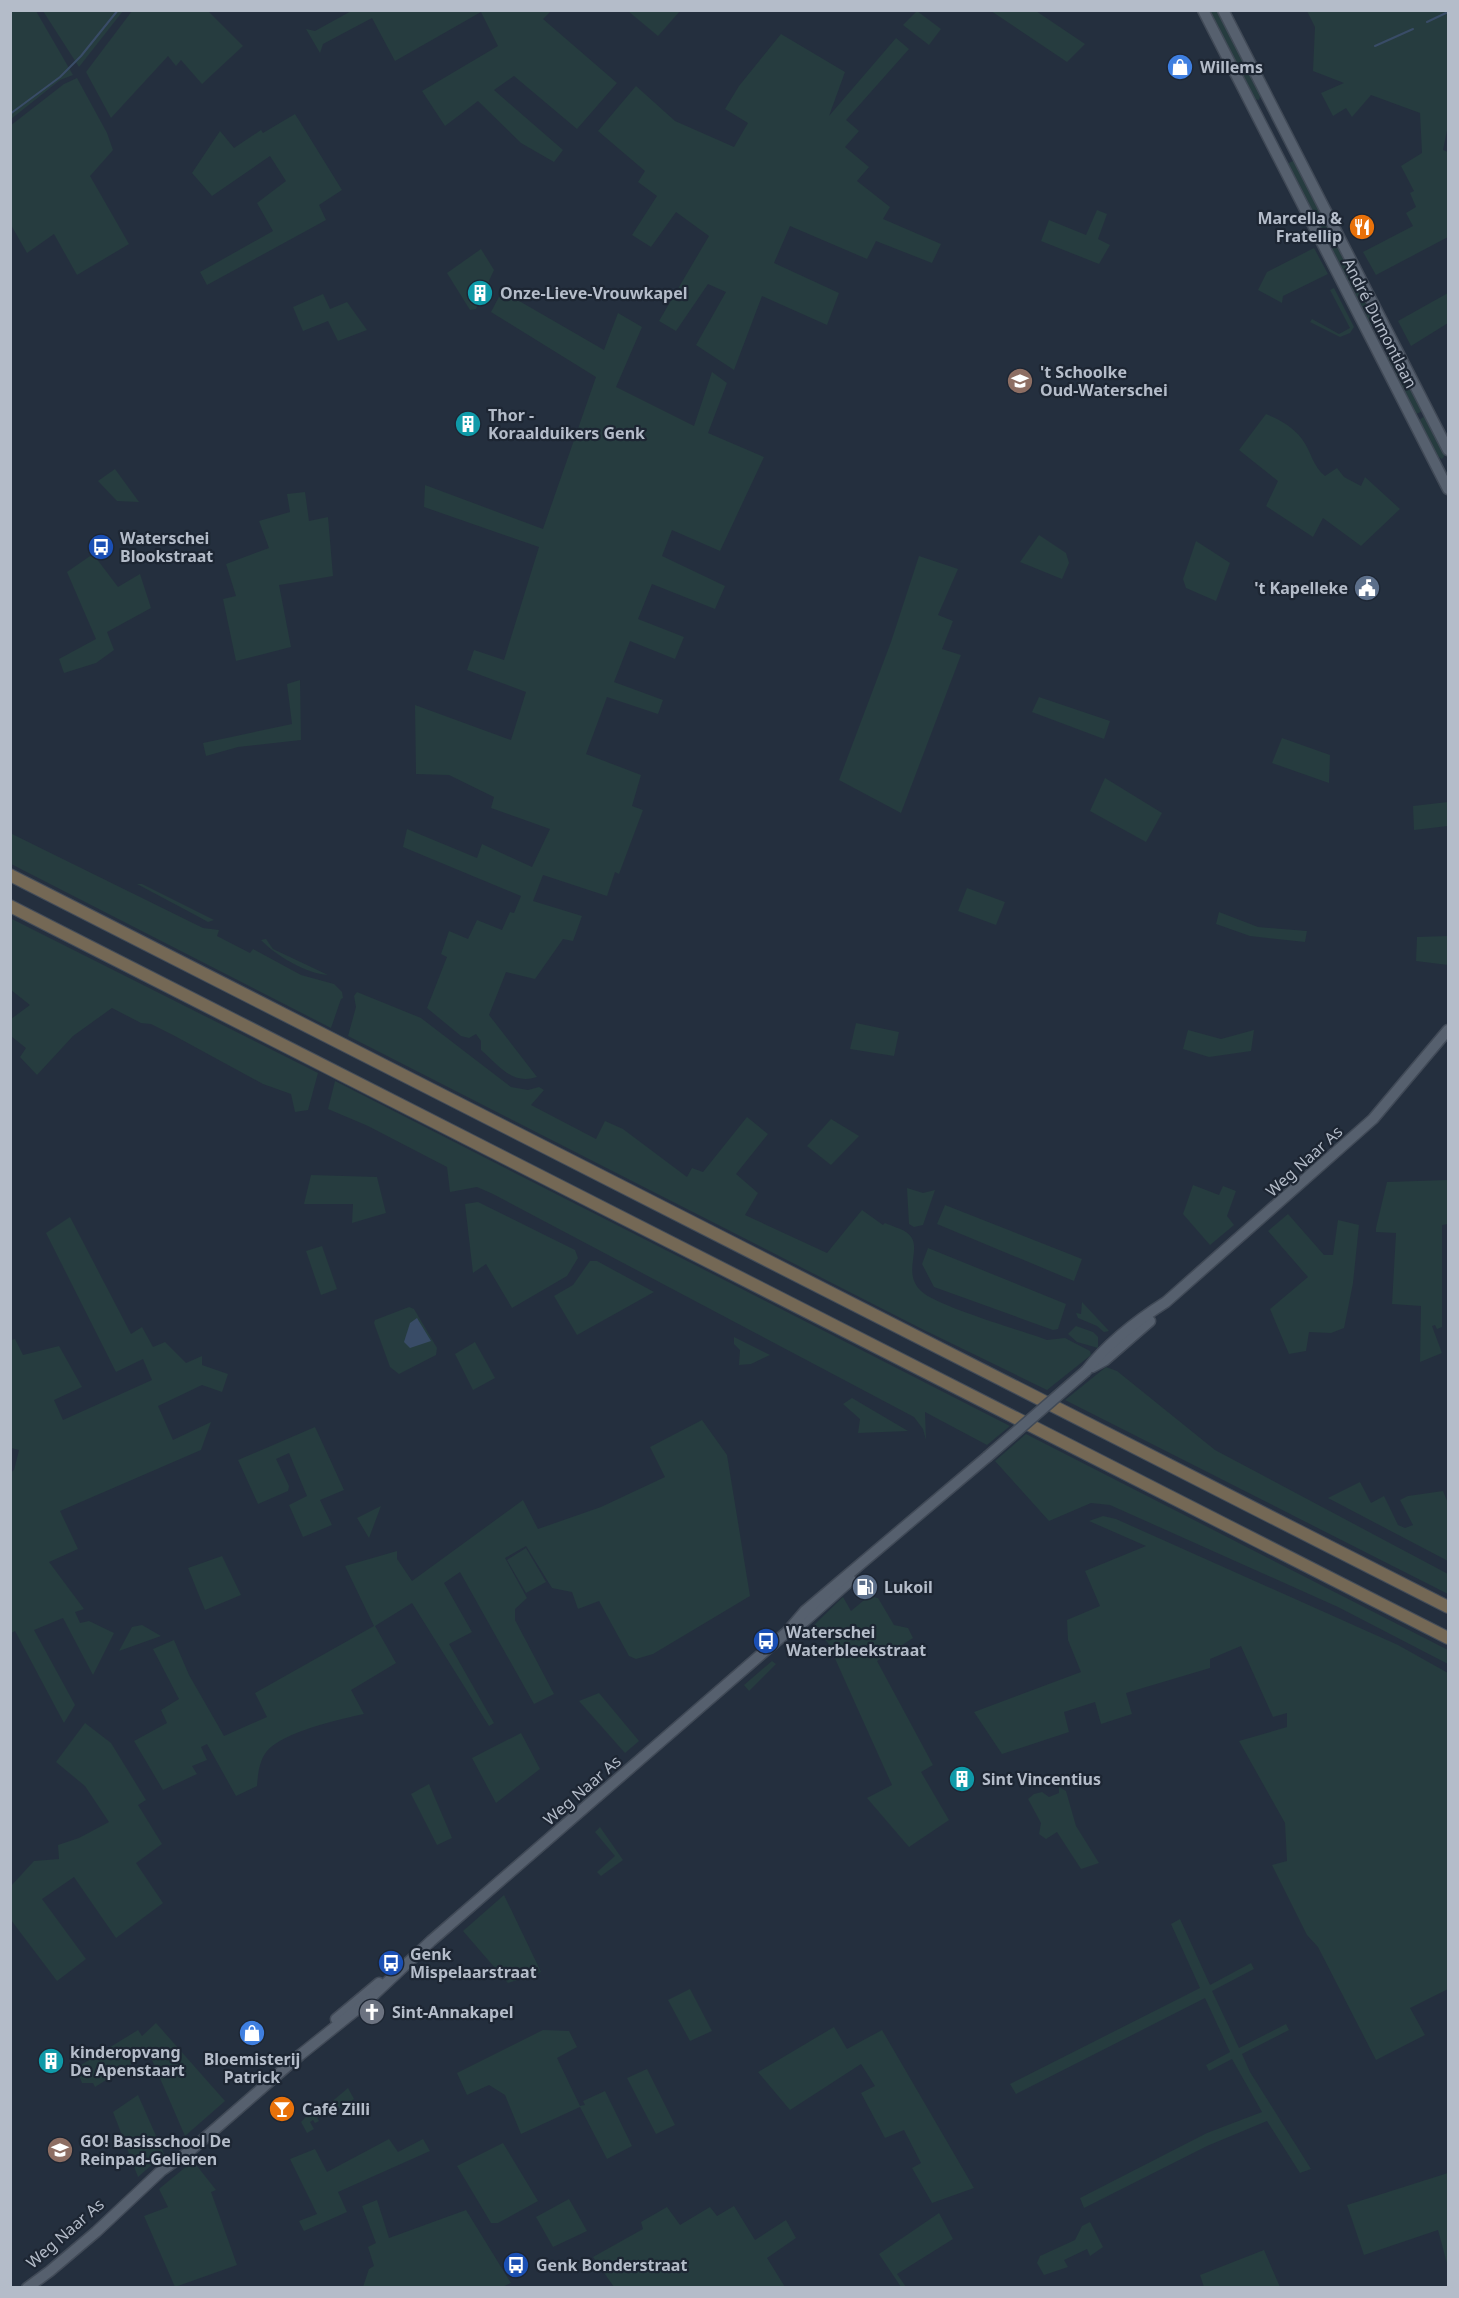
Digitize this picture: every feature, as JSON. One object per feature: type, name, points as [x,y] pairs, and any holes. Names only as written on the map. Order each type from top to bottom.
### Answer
[{"type":"highway","points":[[10,875],[1449,1607]]},
{"type":"highway","points":[[10,906],[1449,1638]]},
{"type":"main road","name":"André Dumontlaan","points":[[1203,10],[1449,489]]},
{"type":"main road","name":"André Dumontlaan","points":[[1223,10],[1449,450]]},
{"type":"main road","name":"Weg Naar As","points":[[29,2285],[45,2266],[102,2217],[120,2207],[191,2150],[300,2055],[365,2003],[398,1971],[787,1632],[805,1611],[867,1561],[1086,1371],[1105,1360],[1151,1320],[1166,1302],[1373,1119],[1449,1030]]},
{"type":"green space","points":[[353,10],[551,11],[543,19],[617,83],[577,129],[514,76],[494,90],[563,150],[554,162],[521,143],[478,101],[445,126],[422,91],[498,46],[481,12],[395,61],[372,18],[323,44],[320,53],[306,29],[315,31]]},
{"type":"green space","points":[[10,11],[36,11],[73,75],[60,80],[11,119]]},
{"type":"green space","points":[[43,11],[123,11],[79,67]]},
{"type":"green space","points":[[132,11],[208,11],[243,46],[202,84],[181,60],[176,66],[168,56],[111,118],[86,72]]},
{"type":"green space","points":[[628,11],[680,11],[658,36]]},
{"type":"green space","points":[[917,11],[941,29],[929,45],[903,25]]},
{"type":"green space","points":[[991,11],[1036,11],[1085,44],[1067,62]]},
{"type":"green space","points":[[1209,11],[1219,11],[1261,94],[1259,100],[1254,99]]},
{"type":"green space","points":[[1307,11],[1448,11],[1448,126],[1443,150],[1448,152],[1448,237],[1376,275],[1363,252],[1413,226],[1406,213],[1416,207],[1410,193],[1414,191],[1401,166],[1422,153],[1420,113],[1371,95],[1352,117],[1346,108],[1333,116],[1321,93],[1344,83],[1313,71],[1315,27]]},
{"type":"green space","points":[[781,34],[845,72],[829,116],[896,38],[909,49],[846,120],[859,131],[845,147],[869,167],[857,181],[890,207],[883,219],[941,244],[932,263],[876,241],[867,259],[790,226],[774,263],[839,293],[827,325],[762,296],[734,370],[696,345],[726,292],[708,284],[676,331],[659,321],[709,236],[676,212],[651,247],[632,235],[657,196],[638,182],[645,171],[598,131],[636,86],[675,121],[734,147],[748,123],[725,109],[739,86]]},
{"type":"green space","points":[[77,78],[107,133],[113,150],[90,176],[129,244],[77,275],[54,234],[27,253],[11,225],[10,126],[64,84]]},
{"type":"green space","points":[[295,114],[342,190],[319,205],[326,220],[207,285],[200,272],[273,231],[257,203],[286,181],[270,156],[212,196],[192,173],[220,131],[234,148],[261,130],[263,133]]},
{"type":"green space","points":[[1295,160],[1378,321],[1377,325],[1370,326],[1287,164]]},
{"type":"green space","points":[[1097,210],[1107,214],[1098,239],[1110,245],[1099,264],[1041,241],[1049,220],[1086,235]]},
{"type":"green space","points":[[1314,248],[1328,274],[1283,296],[1282,303],[1258,290],[1267,272]]},
{"type":"green space","points":[[481,249],[494,270],[476,309],[470,310],[447,273]]},
{"type":"green space","points":[[1334,288],[1354,327],[1350,333],[1340,337],[1310,322],[1312,319],[1339,334],[1350,328],[1330,290]]},
{"type":"green space","points":[[502,291],[604,350],[618,313],[642,327],[616,387],[694,426],[712,372],[727,383],[708,433],[764,457],[720,551],[672,530],[662,556],[725,586],[715,609],[652,584],[638,619],[684,637],[675,659],[630,641],[614,682],[663,700],[658,714],[607,697],[586,754],[641,775],[632,806],[643,810],[619,874],[615,872],[607,896],[543,875],[533,901],[582,916],[573,941],[563,939],[535,979],[506,972],[489,1015],[537,1077],[528,1079],[513,1076],[500,1068],[481,1050],[481,1041],[476,1034],[469,1038],[461,1036],[427,1008],[447,957],[441,954],[449,931],[468,939],[477,920],[502,930],[510,912],[514,913],[521,896],[403,847],[407,829],[477,858],[482,844],[532,867],[550,829],[491,808],[494,797],[449,775],[416,774],[415,705],[511,740],[526,692],[467,670],[474,650],[504,660],[539,547],[424,507],[425,485],[543,529],[596,377],[491,312]]},
{"type":"green space","points":[[1448,293],[1448,323],[1411,346],[1398,321]]},
{"type":"green space","points":[[323,294],[330,309],[347,302],[367,330],[338,341],[328,321],[303,331],[293,307]]},
{"type":"green space","points":[[1391,352],[1423,411],[1416,414],[1387,359]]},
{"type":"green space","points":[[1266,414],[1286,424],[1298,434],[1325,476],[1337,468],[1344,477],[1361,486],[1365,477],[1400,509],[1361,546],[1323,518],[1313,537],[1266,506],[1278,481],[1239,450]]},
{"type":"green space","points":[[1425,416],[1445,455],[1442,459],[1437,456],[1419,420]]},
{"type":"green space","points":[[115,469],[139,502],[117,501],[98,481]]},
{"type":"green space","points":[[305,492],[309,521],[328,517],[333,576],[279,585],[291,647],[236,661],[223,599],[236,596],[226,564],[269,548],[259,521],[290,512],[287,494]]},
{"type":"green space","points":[[1039,535],[1066,553],[1069,563],[1062,579],[1020,562]]},
{"type":"green space","points":[[1196,541],[1230,563],[1216,601],[1186,588],[1183,579]]},
{"type":"green space","points":[[93,554],[118,587],[140,574],[151,608],[107,632],[114,650],[96,663],[64,673],[59,659],[96,639],[67,572]]},
{"type":"green space","points":[[919,556],[958,569],[938,615],[953,621],[942,649],[961,655],[901,813],[839,780],[891,642]]},
{"type":"green space","points":[[300,680],[301,740],[238,747],[206,756],[203,743],[292,724],[287,684]]},
{"type":"green space","points":[[1039,697],[1110,721],[1104,739],[1032,712]]},
{"type":"green space","points":[[1282,738],[1330,755],[1329,783],[1272,763]]},
{"type":"green space","points":[[1105,778],[1162,813],[1146,842],[1090,811]]},
{"type":"green space","points":[[1448,802],[1448,826],[1414,830],[1413,806]]},
{"type":"green space","points":[[10,833],[203,928],[219,930],[217,936],[250,953],[253,949],[301,975],[334,984],[342,992],[343,998],[331,1028],[11,864]]},
{"type":"green space","points":[[137,884],[142,884],[214,920],[208,922]]},
{"type":"green space","points":[[967,888],[1005,902],[996,925],[958,911]]},
{"type":"green space","points":[[1219,912],[1258,927],[1307,931],[1305,942],[1250,936],[1216,924]]},
{"type":"green space","points":[[10,918],[318,1073],[308,1110],[295,1112],[291,1094],[263,1084],[173,1035],[151,1024],[141,1023],[112,1008],[73,1036],[37,1075],[20,1057],[26,1048],[11,1036],[11,1019],[30,1005],[11,990]]},
{"type":"green space","points":[[1448,936],[1448,965],[1416,961],[1417,937]]},
{"type":"green space","points":[[266,939],[273,949],[328,975],[292,963],[274,952],[261,940]]},
{"type":"green space","points":[[357,992],[421,1018],[511,1087],[528,1090],[539,1087],[544,1090],[531,1105],[596,1139],[605,1121],[623,1129],[687,1177],[692,1168],[703,1172],[747,1117],[768,1134],[736,1174],[758,1193],[745,1215],[827,1253],[862,1210],[883,1225],[885,1223],[901,1229],[912,1237],[914,1251],[912,1267],[915,1283],[930,1297],[961,1311],[1047,1340],[1065,1338],[1090,1351],[1091,1355],[1047,1390],[924,1330],[348,1036],[356,1007],[354,996]]},
{"type":"green space","points":[[856,1023],[899,1032],[894,1056],[850,1049]]},
{"type":"green space","points":[[1188,1030],[1221,1039],[1254,1030],[1251,1051],[1209,1057],[1183,1049]]},
{"type":"green space","points":[[335,1081],[1010,1426],[987,1445],[925,1412],[926,1440],[923,1429],[914,1417],[493,1194],[477,1187],[450,1192],[447,1167],[368,1126],[328,1109]]},
{"type":"green space","points":[[831,1119],[859,1136],[831,1165],[807,1146]]},
{"type":"green space","points":[[311,1175],[377,1177],[386,1213],[352,1223],[353,1204],[304,1204]]},
{"type":"green space","points":[[1448,1180],[1448,1224],[1442,1225],[1442,1327],[1437,1329],[1435,1325],[1432,1326],[1442,1353],[1420,1362],[1421,1306],[1392,1304],[1396,1233],[1376,1232],[1376,1228],[1387,1182]]},
{"type":"green space","points":[[1193,1185],[1219,1195],[1223,1186],[1236,1191],[1227,1216],[1234,1225],[1210,1245],[1183,1214]]},
{"type":"green space","points":[[907,1188],[923,1193],[935,1190],[923,1225],[914,1227],[909,1224]]},
{"type":"green space","points":[[478,1202],[575,1250],[578,1258],[567,1276],[512,1308],[486,1264],[473,1273],[465,1204]]},
{"type":"green space","points":[[945,1205],[1082,1259],[1074,1281],[937,1224]]},
{"type":"green space","points":[[1288,1214],[1324,1255],[1333,1255],[1338,1220],[1359,1225],[1353,1283],[1344,1328],[1331,1333],[1309,1332],[1306,1351],[1289,1354],[1270,1309],[1308,1277],[1268,1231]]},
{"type":"green space","points":[[70,1217],[131,1334],[142,1327],[153,1347],[165,1342],[186,1363],[202,1356],[202,1365],[228,1374],[222,1392],[202,1385],[158,1406],[173,1440],[211,1422],[201,1450],[60,1511],[78,1549],[49,1562],[84,1609],[75,1612],[80,1623],[89,1621],[114,1633],[93,1675],[63,1618],[34,1630],[75,1705],[64,1723],[15,1631],[11,1633],[10,1473],[14,1470],[19,1450],[11,1448],[11,1340],[15,1339],[23,1355],[59,1346],[82,1387],[54,1400],[63,1420],[152,1380],[143,1359],[116,1372],[46,1233]]},
{"type":"green space","points":[[322,1246],[337,1289],[321,1295],[306,1251]]},
{"type":"green space","points":[[928,1248],[1066,1304],[1058,1329],[1053,1330],[934,1287],[922,1264]]},
{"type":"green space","points":[[590,1261],[597,1261],[654,1292],[577,1335],[554,1296],[573,1285]]},
{"type":"green space","points":[[1082,1302],[1109,1331],[1104,1332],[1097,1326],[1078,1318],[1076,1313],[1081,1314]]},
{"type":"green space","points":[[409,1307],[414,1309],[437,1348],[436,1355],[399,1374],[390,1367],[374,1323],[375,1320]]},
{"type":"green space","points":[[1076,1326],[1093,1332],[1098,1337],[1098,1348],[1077,1342],[1068,1334]]},
{"type":"green space","points":[[734,1337],[770,1355],[751,1364],[739,1365],[740,1350],[734,1344]]},
{"type":"green space","points":[[475,1342],[495,1378],[473,1390],[455,1354]]},
{"type":"green space","points":[[1106,1367],[1117,1371],[1215,1450],[1448,1574],[1448,1594],[1065,1400]]},
{"type":"green space","points":[[852,1398],[908,1431],[858,1433],[860,1419],[843,1404]]},
{"type":"green space","points":[[702,1420],[727,1455],[750,1596],[653,1654],[636,1659],[629,1656],[599,1601],[578,1609],[572,1592],[552,1588],[526,1546],[505,1558],[527,1598],[515,1609],[515,1620],[554,1694],[534,1704],[460,1572],[444,1583],[472,1632],[449,1644],[494,1723],[489,1726],[412,1603],[375,1626],[396,1663],[351,1690],[364,1714],[312,1727],[275,1744],[262,1759],[257,1786],[236,1796],[207,1744],[201,1747],[207,1760],[192,1766],[197,1774],[163,1790],[134,1741],[167,1723],[161,1710],[179,1699],[153,1649],[174,1640],[189,1675],[224,1736],[267,1717],[255,1693],[374,1626],[345,1566],[397,1551],[397,1559],[412,1581],[523,1500],[538,1529],[601,1507],[665,1477],[650,1447]]},
{"type":"green space","points":[[315,1427],[344,1490],[320,1500],[332,1525],[303,1537],[289,1505],[307,1496],[289,1453],[276,1459],[289,1486],[288,1491],[258,1504],[238,1460]]},
{"type":"green space","points":[[1026,1434],[1448,1650],[1448,1664],[1338,1607],[1110,1505],[1091,1503],[1049,1521],[995,1461]]},
{"type":"green space","points":[[1360,1482],[1371,1503],[1384,1496],[1398,1525],[1405,1528],[1413,1525],[1400,1500],[1408,1496],[1443,1491],[1448,1503],[1448,1561],[1328,1498]]},
{"type":"green space","points":[[381,1506],[369,1538],[357,1518]]},
{"type":"green space","points":[[1103,1516],[1116,1519],[1398,1645],[1448,1673],[1448,1989],[1410,2008],[1425,2035],[1376,2060],[1318,1947],[1307,1935],[1272,1865],[1287,1861],[1285,1823],[1239,1741],[1287,1727],[1287,1713],[1273,1717],[1241,1646],[1210,1659],[1210,1668],[1126,1693],[1132,1714],[1101,1724],[1095,1702],[1064,1712],[1069,1732],[1002,1754],[974,1712],[1081,1672],[1068,1640],[1067,1620],[1100,1606],[1085,1571],[1146,1546],[1089,1521]]},
{"type":"green space","points":[[526,1548],[546,1582],[526,1593],[507,1560]]},
{"type":"green space","points":[[222,1556],[241,1595],[205,1610],[188,1568]]},
{"type":"green space","points":[[869,1596],[878,1598],[894,1625],[908,1628],[913,1638],[877,1661],[933,1765],[921,1772],[949,1820],[909,1847],[867,1798],[892,1785],[828,1643],[813,1626],[843,1597],[851,1611]]},
{"type":"green space","points":[[142,1625],[161,1636],[119,1651],[132,1627]]},
{"type":"green space","points":[[772,1661],[776,1664],[749,1691],[744,1685]]},
{"type":"green space","points":[[599,1693],[639,1741],[625,1753],[579,1701]]},
{"type":"green space","points":[[85,1723],[111,1743],[146,1800],[138,1805],[162,1844],[136,1863],[163,1903],[116,1938],[74,1877],[42,1899],[86,1959],[57,1981],[11,1920],[11,1886],[34,1861],[59,1859],[58,1845],[79,1838],[109,1822],[85,1786],[56,1762]]},
{"type":"green space","points":[[521,1733],[540,1769],[496,1803],[472,1758]]},
{"type":"green space","points":[[429,1784],[452,1838],[437,1845],[411,1794]]},
{"type":"green space","points":[[1059,1787],[1066,1791],[1076,1826],[1099,1863],[1081,1869],[1057,1832],[1046,1839],[1039,1834],[1041,1823],[1028,1799],[1042,1792],[1049,1797],[1059,1793]]},
{"type":"green space","points":[[600,1827],[623,1860],[601,1876],[597,1872],[615,1856],[595,1832]]},
{"type":"green space","points":[[504,1895],[541,1972],[508,1983],[463,1931]]},
{"type":"green space","points":[[1180,1919],[1210,1985],[1251,1963],[1254,1969],[1212,1991],[1239,2048],[1286,2024],[1289,2030],[1242,2054],[1250,2072],[1311,2169],[1300,2173],[1267,2121],[1207,2146],[1084,2208],[1080,2198],[1207,2133],[1262,2112],[1232,2059],[1209,2071],[1206,2065],[1230,2052],[1205,1998],[1016,2094],[1010,2084],[1200,1988],[1171,1924]]},
{"type":"green space","points":[[690,1989],[712,2031],[690,2041],[668,2000]]},
{"type":"green space","points":[[156,2023],[225,2101],[185,2136],[149,2053],[95,2087],[93,2083],[82,2083],[76,2068],[138,2030],[142,2036]]},
{"type":"green space","points":[[834,2027],[847,2049],[882,2030],[974,2188],[932,2203],[912,2168],[921,2163],[904,2130],[885,2138],[861,2093],[875,2086],[861,2064],[790,2110],[758,2072]]},
{"type":"green space","points":[[543,2030],[569,2031],[577,2047],[557,2058],[580,2106],[585,2105],[583,2101],[605,2091],[632,2146],[607,2159],[580,2107],[521,2134],[505,2095],[489,2085],[467,2095],[457,2073]]},
{"type":"green space","points":[[647,2069],[675,2125],[656,2134],[627,2078]]},
{"type":"green space","points":[[348,2088],[354,2099],[327,2116],[325,2113],[317,2118],[319,2121],[310,2122],[314,2129],[307,2133],[301,2122],[309,2114],[316,2115]]},
{"type":"green space","points":[[138,2095],[164,2154],[138,2177],[113,2112]]},
{"type":"green space","points":[[389,2139],[398,2152],[423,2139],[430,2151],[338,2192],[347,2212],[304,2231],[299,2221],[317,2214],[290,2159],[315,2149],[327,2172]]},
{"type":"green space","points":[[503,2143],[538,2201],[498,2223],[491,2223],[457,2166]]},
{"type":"green space","points":[[193,2161],[216,2190],[211,2192],[237,2265],[175,2287],[144,2216],[168,2207],[159,2189]]},
{"type":"green space","points":[[1448,2173],[1448,2267],[1438,2230],[1364,2255],[1347,2205]]},
{"type":"green space","points":[[569,2199],[587,2231],[553,2247],[536,2217]]},
{"type":"green space","points":[[377,2200],[389,2238],[466,2210],[511,2283],[500,2288],[363,2287],[369,2269],[374,2266],[368,2247],[376,2243],[362,2206]]},
{"type":"green space","points":[[734,2206],[755,2240],[786,2220],[796,2238],[767,2258],[785,2287],[614,2287],[593,2257],[643,2229],[641,2222],[667,2207],[680,2225],[710,2207],[717,2216]]},
{"type":"green space","points":[[939,2213],[953,2239],[897,2274],[906,2287],[901,2287],[879,2254]]},
{"type":"green space","points":[[1090,2222],[1103,2247],[1090,2256],[1087,2249],[1064,2260],[1068,2267],[1044,2275],[1037,2263],[1040,2256],[1075,2240],[1082,2226]]},
{"type":"green space","points":[[1264,2250],[1280,2287],[1204,2287],[1200,2275]]},
{"type":"water","points":[[417,1318],[431,1341],[410,1348],[404,1342],[410,1323]]},
{"type":"waterway","points":[[10,114],[60,77],[81,56],[118,10]]},
{"type":"waterway","points":[[1427,22],[1448,12]]},
{"type":"waterway","points":[[1375,46],[1413,29]]},
{"type":"place","name":"Willems","points":[[1180,67]]},
{"type":"place","name":"Marcella & Fratellip","points":[[1362,227]]},
{"type":"place","name":"Onze-Lieve-Vrouwkapel","points":[[480,293]]},
{"type":"place","name":"'t Schoolke Oud-Waterschei","points":[[1020,381]]},
{"type":"place","name":"Thor - Koraalduikers Genk","points":[[468,424]]},
{"type":"place","name":"Waterschei Blookstraat","points":[[101,547]]},
{"type":"place","name":"'t Kapelleke","points":[[1367,588]]},
{"type":"place","name":"Lukoil","points":[[865,1587]]},
{"type":"place","name":"Waterschei Waterbleekstraat","points":[[766,1641]]},
{"type":"place","name":"Sint Vincentius","points":[[962,1779]]},
{"type":"place","name":"Genk Mispelaarstraat","points":[[391,1963]]},
{"type":"place","name":"Sint-Annakapel","points":[[372,2012]]},
{"type":"place","name":"Bloemisterij Patrick","points":[[252,2033]]},
{"type":"place","name":"kinderopvang De Apenstaart","points":[[51,2061]]},
{"type":"place","name":"Café Zilli","points":[[282,2109]]},
{"type":"place","name":"GO! Basisschool De Reinpad-Gelieren","points":[[60,2150]]},
{"type":"place","name":"Genk Bonderstraat","points":[[516,2265]]}]
